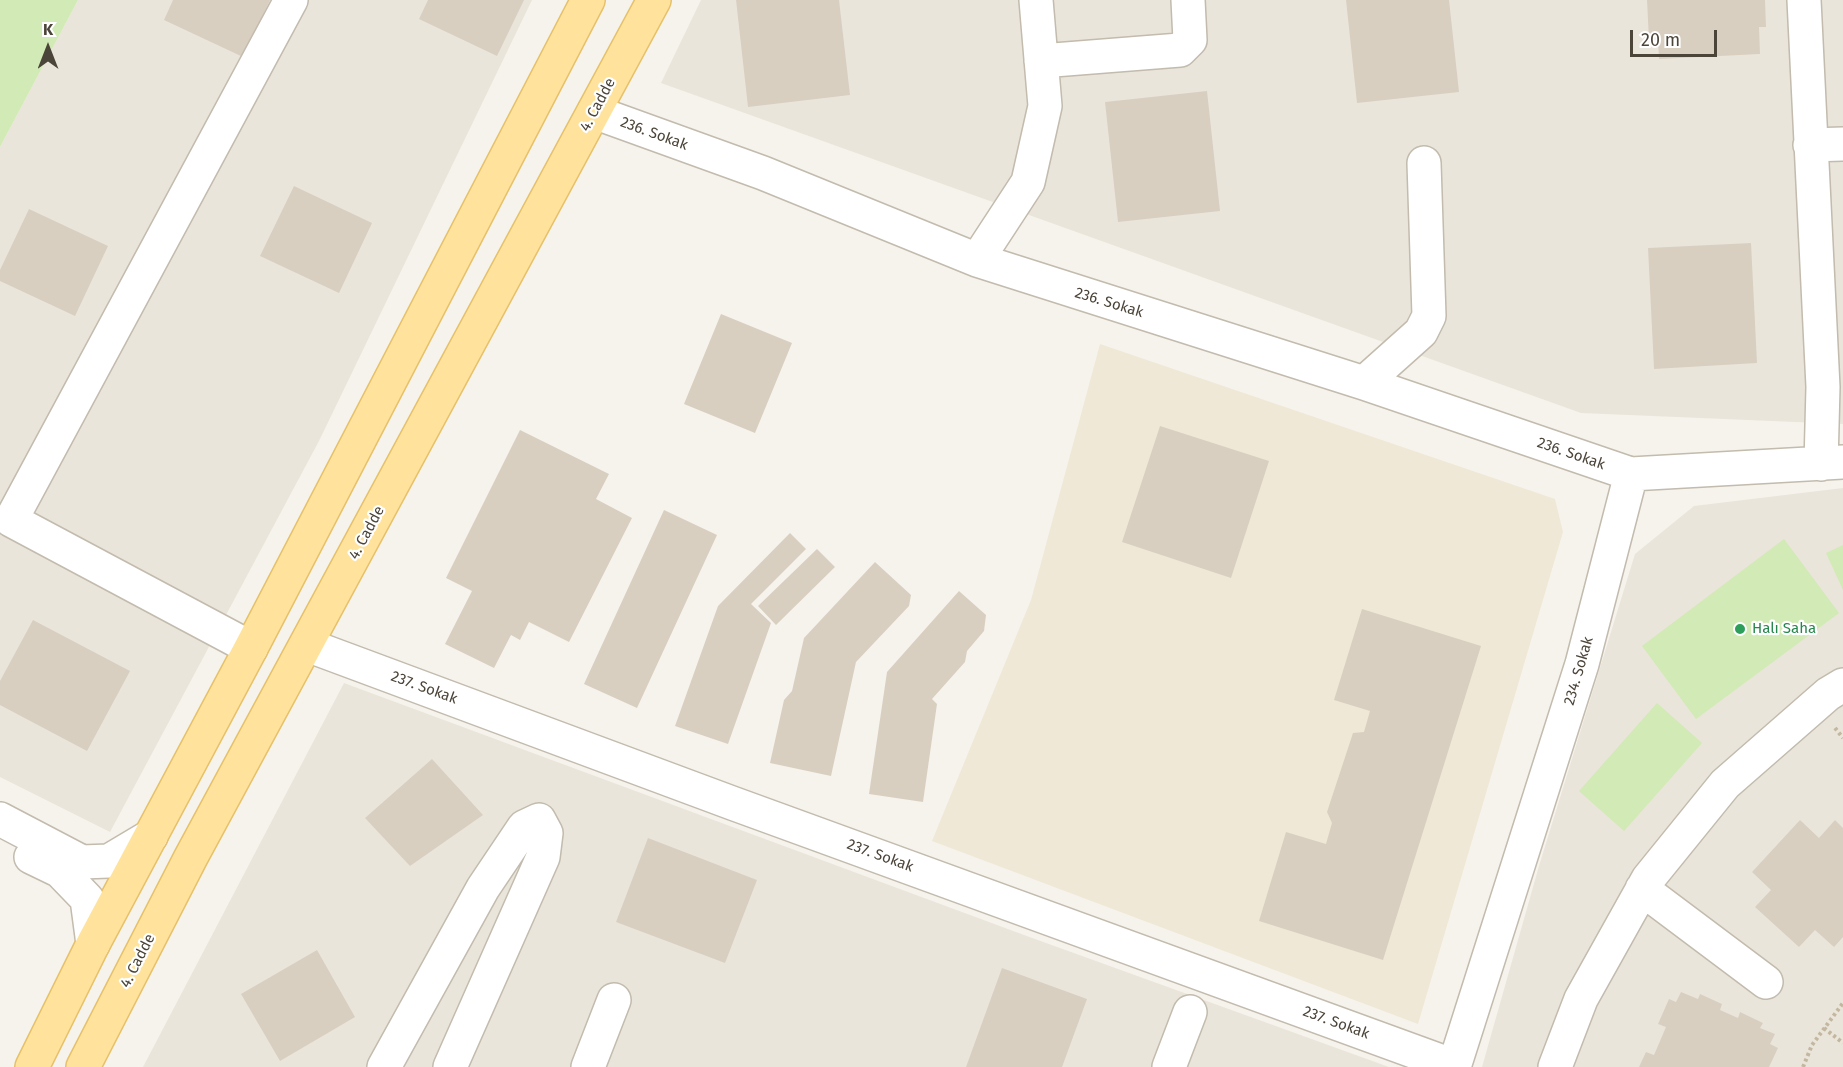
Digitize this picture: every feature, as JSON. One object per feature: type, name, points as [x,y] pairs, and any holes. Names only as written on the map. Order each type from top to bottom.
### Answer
[{"type":"main road","points":[[32,1067],[93,944],[251,648],[588,0]]},
{"type":"main road","name":"4. Cadde","points":[[83,1067],[197,847],[654,0]]},
{"type":"street","points":[[251,648],[11,520],[291,0]]},
{"type":"street","points":[[977,260],[1028,182],[1045,106],[1036,0]]},
{"type":"street","points":[[1041,61],[1180,50],[1190,40],[1188,0]]},
{"type":"street","points":[[1631,474],[1832,463],[1823,387],[1804,0]]},
{"type":"street","name":"236. Sokak","points":[[594,112],[763,173],[977,260],[1364,383],[1631,474]]},
{"type":"street","points":[[1810,145],[1843,144]]},
{"type":"street","points":[[1364,383],[1421,332],[1429,316],[1424,163]]},
{"type":"street","name":"234. Sokak","points":[[1454,1066],[1582,664],[1631,474]]},
{"type":"street","name":"237. Sokak","points":[[307,645],[732,803],[1454,1066]]},
{"type":"street","points":[[1555,1067],[1581,999],[1648,879],[1725,784],[1820,701],[1843,685]]},
{"type":"street","points":[[0,819],[82,862],[109,861],[151,836]]},
{"type":"street","points":[[384,1067],[483,888],[524,827],[539,820],[546,833],[543,856],[450,1067]]},
{"type":"street","points":[[0,842],[60,872],[87,899],[93,944]]},
{"type":"street","points":[[1642,889],[1766,982]]},
{"type":"street","points":[[588,1067],[614,1000]]},
{"type":"street","points":[[1169,1067],[1190,1012]]},
{"type":"path","points":[[1803,1067],[1812,1045],[1843,1003]]},
{"type":"path","points":[[1824,1028],[1843,1043]]},
{"type":"shaded area","points":[[78,0],[532,0],[319,441],[110,832],[0,777],[0,147]]},
{"type":"shaded area","points":[[701,0],[1843,0],[1843,424],[1581,413],[661,83]]},
{"type":"shaded area","points":[[1100,344],[1555,499],[1563,532],[1418,1024],[932,841],[1031,600]]},
{"type":"shaded area","points":[[1843,488],[1843,1067],[1482,1067],[1539,866],[1635,554],[1694,506]]},
{"type":"shaded area","points":[[344,683],[1024,935],[1389,1067],[143,1067]]},
{"type":"green space","points":[[0,0],[78,0],[0,147]]},
{"type":"green space","name":"Halı Saha","points":[[1784,539],[1839,613],[1696,719],[1642,646]]},
{"type":"green space","points":[[1843,545],[1843,590],[1826,553]]},
{"type":"green space","points":[[1657,703],[1702,743],[1624,831],[1579,791]]},
{"type":"building","points":[[173,0],[270,0],[243,57],[164,20]]},
{"type":"building","points":[[428,0],[524,0],[497,56],[419,19]]},
{"type":"building","points":[[736,0],[839,0],[850,95],[748,107]]},
{"type":"building","points":[[1346,0],[1449,0],[1459,92],[1357,103]]},
{"type":"building","points":[[1647,0],[1765,0],[1766,27],[1759,27],[1760,54],[1659,59],[1658,40],[1649,40]]},
{"type":"building","points":[[1207,91],[1220,211],[1118,222],[1105,102]]},
{"type":"building","points":[[294,186],[372,223],[339,293],[260,256]]},
{"type":"building","points":[[29,209],[108,246],[75,316],[0,281],[0,270]]},
{"type":"building","points":[[1751,243],[1757,363],[1654,369],[1648,248]]},
{"type":"building","points":[[721,314],[792,343],[755,433],[684,404]]},
{"type":"building","points":[[1160,426],[1269,461],[1231,578],[1122,542]]},
{"type":"building","points":[[520,430],[609,474],[596,499],[632,518],[569,642],[529,622],[520,640],[511,635],[494,668],[445,644],[472,591],[446,578]]},
{"type":"building","points":[[664,510],[717,535],[637,708],[584,684]]},
{"type":"building","points":[[790,533],[806,549],[751,604],[771,623],[728,744],[675,726],[718,606]]},
{"type":"building","points":[[817,549],[835,567],[776,625],[758,606]]},
{"type":"building","points":[[875,562],[911,595],[909,606],[856,662],[831,776],[770,763],[784,700],[792,691],[804,638]]},
{"type":"building","points":[[959,591],[986,615],[984,631],[967,651],[965,662],[932,699],[937,704],[923,802],[869,794],[887,672]]},
{"type":"building","points":[[1362,609],[1481,646],[1383,960],[1259,921],[1286,832],[1326,844],[1332,823],[1327,812],[1353,733],[1364,732],[1370,711],[1334,700]]},
{"type":"building","points":[[33,620],[130,671],[87,751],[0,705],[0,681]]},
{"type":"building","points":[[432,759],[483,815],[410,866],[365,818]]},
{"type":"building","points":[[1800,820],[1819,838],[1835,820],[1843,828],[1843,937],[1834,947],[1815,930],[1799,947],[1755,907],[1771,890],[1752,872]]},
{"type":"building","points":[[648,838],[757,880],[725,963],[616,922]]},
{"type":"building","points":[[317,950],[355,1017],[280,1061],[241,994]]},
{"type":"building","points":[[1002,968],[1087,999],[1062,1067],[966,1067]]},
{"type":"building","points":[[1681,992],[1698,999],[1700,994],[1722,1004],[1720,1010],[1738,1018],[1740,1012],[1763,1023],[1760,1028],[1775,1034],[1770,1044],[1778,1048],[1769,1067],[1639,1067],[1646,1052],[1654,1055],[1666,1027],[1658,1024],[1669,999],[1676,1002]]},
{"type":"place","name":"Halı Saha","points":[[1740,629]]}]
